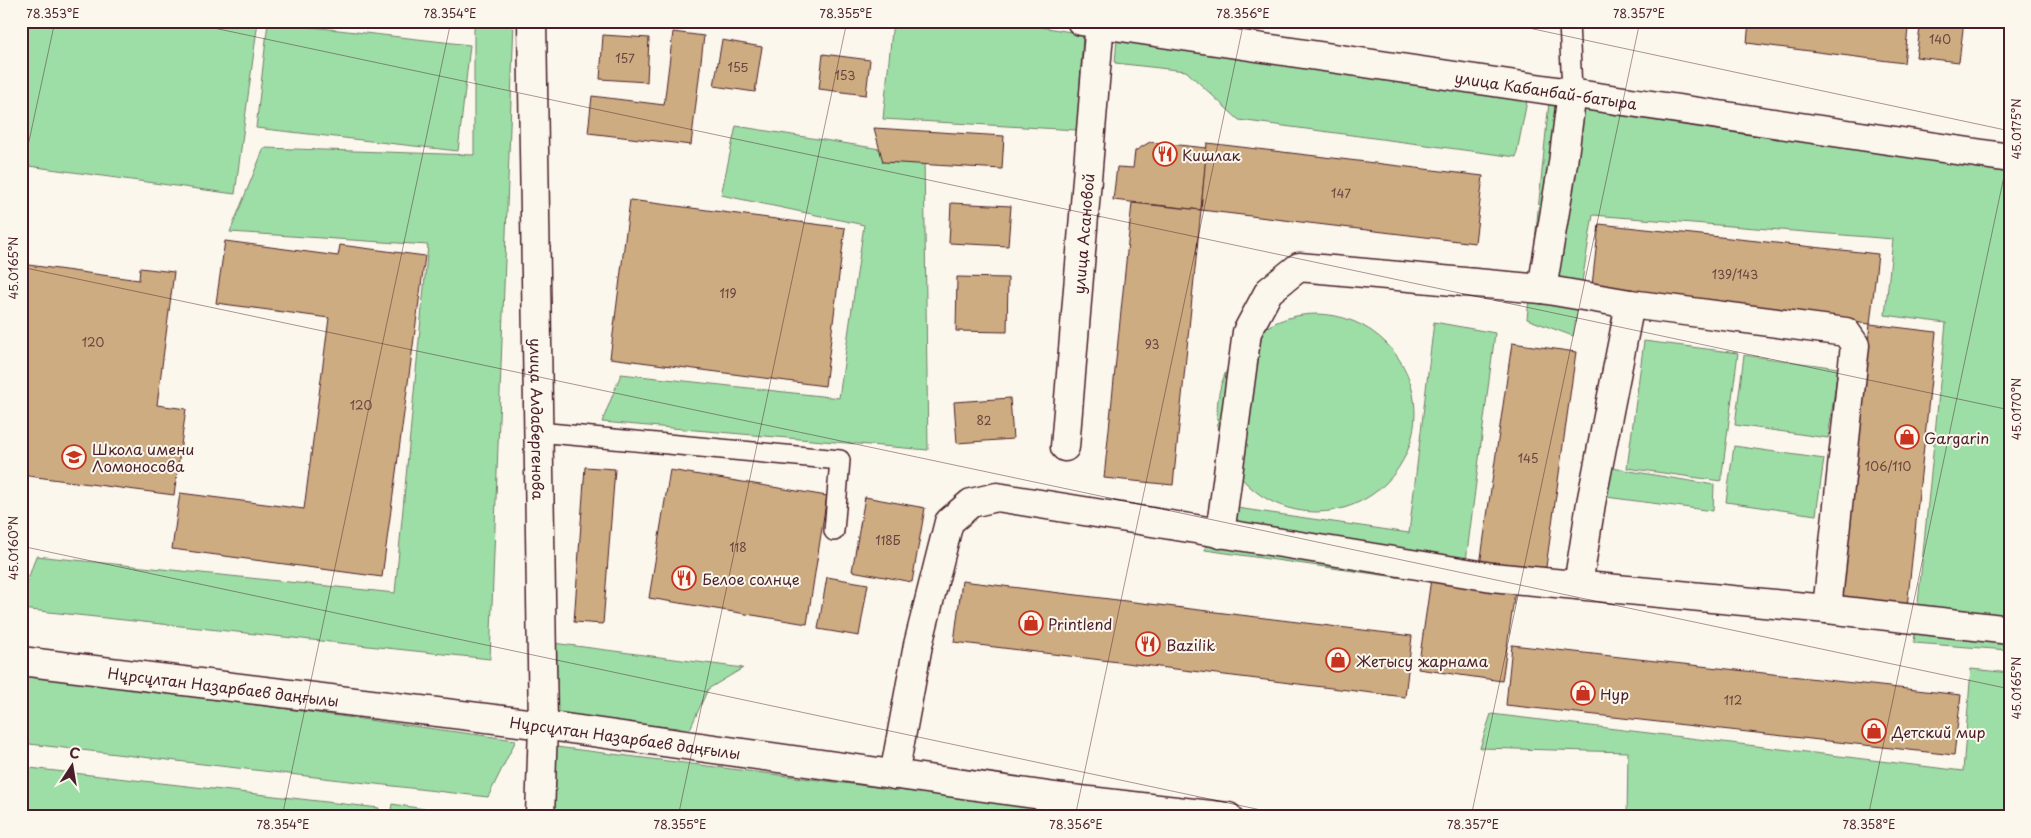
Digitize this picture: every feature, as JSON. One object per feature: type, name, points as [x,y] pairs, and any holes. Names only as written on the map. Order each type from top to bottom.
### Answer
[{"type":"street","name":"улица Алдабергенова","points":[[532,21],[543,725],[540,817]]},
{"type":"street","name":"улица Кабанбай-батыра","points":[[1094,22],[2010,158]]},
{"type":"street","name":"улица Асановой","points":[[1064,447],[1094,22]]},
{"type":"street","points":[[1542,289],[1572,92]]},
{"type":"street","points":[[1220,534],[1247,332],[1269,291],[1299,267],[1542,289],[1630,304],[1846,332],[1855,345],[1827,609]]},
{"type":"street","points":[[1578,585],[1591,502],[1630,304]]},
{"type":"street","points":[[894,775],[918,644],[949,522],[971,503],[997,497],[1492,577],[1827,609],[2010,630]]},
{"type":"street","name":"Нұрсұлтан Назарбаев даңғылы","points":[[21,661],[543,725],[894,775],[1062,808],[1228,817]]},
{"type":"lane","points":[[1569,21],[1572,92]]},
{"type":"lane","points":[[538,432],[840,460],[834,531]]},
{"type":"green space","points":[[21,21],[258,21],[235,194],[21,165]]},
{"type":"green space","points":[[389,21],[514,21],[490,659],[21,609],[21,600],[36,556],[395,593],[428,245],[230,232],[264,148],[474,155],[474,25]]},
{"type":"green space","points":[[893,21],[1005,21],[1083,34],[1077,130],[883,119]]},
{"type":"green space","points":[[268,22],[470,45],[458,151],[256,128]]},
{"type":"green space","points":[[1117,38],[1527,101],[1516,157],[1239,120],[1186,71],[1115,63]]},
{"type":"green space","points":[[1549,102],[2010,168],[2008,650],[1914,643],[1946,323],[1885,315],[1893,239],[1593,215],[1573,336],[1527,319]]},
{"type":"green space","points":[[736,126],[924,156],[928,450],[602,422],[621,374],[839,398],[864,225],[721,195]]},
{"type":"green space","points":[[1306,314],[1326,314],[1354,321],[1379,336],[1393,350],[1408,375],[1415,403],[1415,423],[1408,451],[1393,476],[1379,490],[1354,505],[1345,508],[1326,512],[1306,512],[1278,505],[1253,490],[1239,476],[1224,451],[1221,442],[1217,423],[1217,403],[1224,375],[1239,350],[1253,336],[1278,321],[1287,318]]},
{"type":"green space","points":[[1434,322],[1495,333],[1466,561],[1415,555],[1410,579],[1205,550],[1209,504],[1409,533]]},
{"type":"green space","points":[[1644,341],[1738,353],[1721,481],[1627,468]]},
{"type":"green space","points":[[1744,355],[1838,368],[1828,438],[1735,425]]},
{"type":"green space","points":[[1734,446],[1824,459],[1816,515],[1726,502]]},
{"type":"green space","points":[[1612,468],[1714,485],[1713,511],[1606,497]]},
{"type":"green space","points":[[553,643],[743,668],[708,689],[690,729],[551,716]]},
{"type":"green space","points":[[1971,669],[2010,673],[2010,817],[1627,817],[1628,752],[1480,748],[1491,714],[1963,771]]},
{"type":"green space","points":[[21,673],[516,740],[488,797],[21,743]]},
{"type":"green space","points":[[556,747],[1114,817],[553,817]]},
{"type":"green space","points":[[21,767],[379,808],[378,817],[21,817]]},
{"type":"green space","points":[[392,804],[476,817],[390,817]]},
{"type":"building","points":[[1749,21],[1909,21],[1904,63],[1747,43]]},
{"type":"building","points":[[1921,21],[1964,21],[1959,62],[1916,57]]},
{"type":"building","points":[[673,32],[704,36],[691,145],[588,133],[592,96],[664,105]]},
{"type":"building","points":[[603,35],[649,38],[647,82],[600,79]]},
{"type":"building","points":[[722,40],[762,47],[755,92],[714,86]]},
{"type":"building","points":[[823,54],[870,60],[866,95],[819,89]]},
{"type":"building","points":[[874,128],[1004,136],[1002,169],[883,162]]},
{"type":"building","points":[[1150,142],[1207,148],[1201,210],[1113,200],[1117,167],[1133,168],[1135,151]]},
{"type":"building","points":[[1207,143],[1483,176],[1475,243],[1201,210]]},
{"type":"building","points":[[630,200],[845,228],[825,386],[610,358]]},
{"type":"building","points":[[951,203],[1011,206],[1008,246],[949,243]]},
{"type":"building","points":[[1132,203],[1201,210],[1173,485],[1104,478]]},
{"type":"building","points":[[1599,224],[1878,254],[1870,324],[1591,294]]},
{"type":"building","points":[[225,241],[338,256],[340,245],[425,256],[382,577],[172,549],[180,493],[304,509],[329,318],[216,303]]},
{"type":"building","points":[[21,264],[139,280],[140,268],[174,272],[157,405],[186,409],[174,495],[21,475]]},
{"type":"building","points":[[957,277],[1008,278],[1007,332],[956,331]]},
{"type":"building","points":[[1870,324],[1936,332],[1907,607],[1841,600]]},
{"type":"building","points":[[1512,343],[1576,352],[1545,574],[1480,565]]},
{"type":"building","points":[[1010,398],[1013,439],[957,443],[954,402]]},
{"type":"building","points":[[585,467],[615,469],[603,624],[574,622]]},
{"type":"building","points":[[670,470],[827,496],[807,624],[649,598]]},
{"type":"building","points":[[865,497],[925,508],[912,582],[852,571]]},
{"type":"building","points":[[827,577],[868,584],[859,636],[818,629]]},
{"type":"building","points":[[1431,579],[1515,592],[1502,681],[1418,669]]},
{"type":"building","points":[[962,581],[1412,636],[1405,697],[954,642]]},
{"type":"building","points":[[1512,645],[1961,695],[1954,755],[1506,705]]},
{"type":"place","name":"Кишлак","points":[[1165,154]]},
{"type":"place","name":"Gargarin","points":[[1907,437]]},
{"type":"place","name":"Школа имени Ломоносова","points":[[74,457]]},
{"type":"place","name":"Белое солнце","points":[[684,578]]},
{"type":"place","name":"Printlend","points":[[1031,623]]},
{"type":"place","name":"Bazilik","points":[[1148,644]]},
{"type":"place","name":"Жетысу жарнама","points":[[1338,660]]},
{"type":"place","name":"Нур","points":[[1583,693]]},
{"type":"place","name":"Детский мир","points":[[1874,731]]}]
